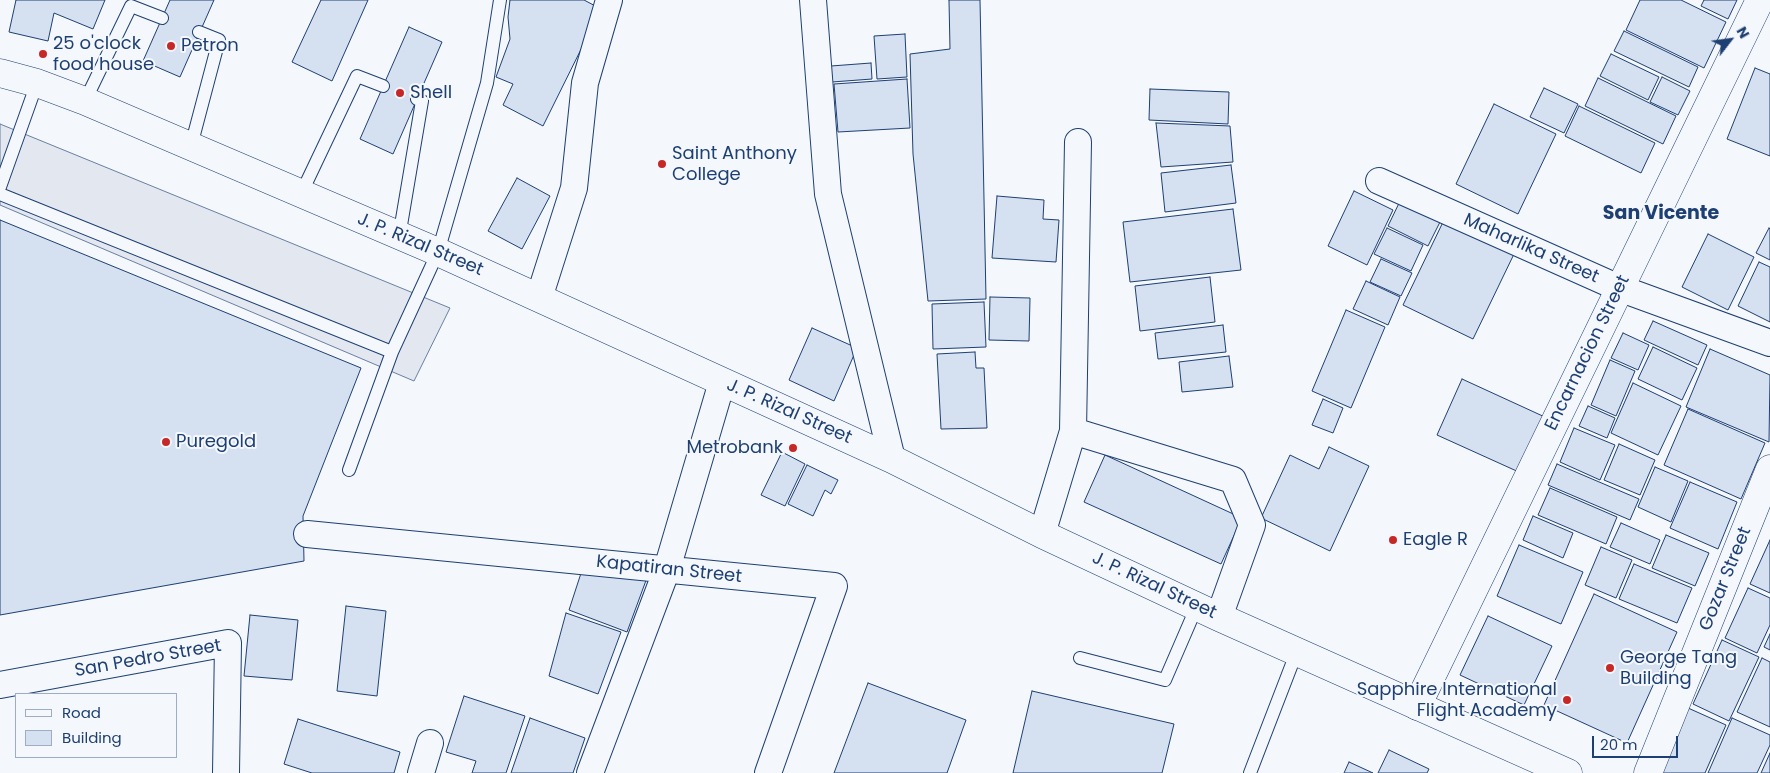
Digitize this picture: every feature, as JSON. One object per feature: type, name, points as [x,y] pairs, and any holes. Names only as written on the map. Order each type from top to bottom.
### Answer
[{"type":"main road","name":"Encarnacion Street","points":[[1417,706],[1760,0]]},
{"type":"main road","name":"J. P. Rizal Street","points":[[0,73],[37,83],[85,101],[399,237],[438,252],[892,458],[1042,534],[1208,612],[1568,773]]},
{"type":"main road","name":"Gozar Street","points":[[1648,773],[1770,469]]},
{"type":"street","points":[[539,298],[574,188],[585,84],[608,0]]},
{"type":"street","points":[[813,0],[828,194],[892,458]]},
{"type":"street","points":[[1042,534],[1074,431],[1078,142]]},
{"type":"street","name":"Maharlika Street","points":[[1379,181],[1619,288],[1770,343]]},
{"type":"street","points":[[590,773],[667,570],[722,382]]},
{"type":"street","points":[[1074,431],[1233,480],[1252,525],[1208,612]]},
{"type":"street","name":"Kapatiran Street","points":[[307,534],[834,586],[768,773]]},
{"type":"street","name":"San Pedro Street","points":[[0,685],[228,643],[226,773]]},
{"type":"street","points":[[421,773],[430,742]]},
{"type":"lane","points":[[349,470],[392,352],[438,252],[487,83],[500,0]]},
{"type":"lane","points":[[85,101],[131,6],[162,18]]},
{"type":"lane","points":[[191,146],[219,40],[199,32]]},
{"type":"lane","points":[[301,194],[357,76],[383,86]]},
{"type":"lane","points":[[0,187],[37,83]]},
{"type":"lane","points":[[399,237],[422,101],[417,99]]},
{"type":"lane","points":[[0,194],[392,352]]},
{"type":"lane","points":[[1080,658],[1165,680],[1208,612]]},
{"type":"lane","points":[[1250,773],[1297,651]]},
{"type":"shaded area","points":[[0,124],[450,308],[414,381],[0,205]]},
{"type":"building","points":[[16,0],[105,0],[93,29],[54,13],[48,41],[9,32]]},
{"type":"building","name":"Petron","points":[[170,0],[214,0],[180,77],[143,61]]},
{"type":"building","points":[[321,0],[368,0],[332,81],[292,62]]},
{"type":"building","points":[[510,0],[584,0],[601,9],[543,126],[503,105],[513,84],[496,77],[510,39],[508,17]]},
{"type":"building","points":[[949,0],[980,0],[986,299],[928,301],[913,154],[910,54],[950,49]]},
{"type":"building","points":[[1640,0],[1681,0],[1726,22],[1704,68],[1626,30]]},
{"type":"building","points":[[1704,0],[1737,0],[1728,19],[1701,6]]},
{"type":"building","name":"Shell","points":[[409,27],[442,42],[393,154],[360,139]]},
{"type":"building","points":[[1624,31],[1698,67],[1689,87],[1614,51]]},
{"type":"building","points":[[905,34],[907,77],[877,79],[874,36]]},
{"type":"building","points":[[1611,54],[1659,77],[1648,100],[1600,76]]},
{"type":"building","points":[[871,63],[872,79],[832,82],[831,66]]},
{"type":"building","points":[[1755,68],[1770,74],[1770,156],[1727,139]]},
{"type":"building","points":[[1662,77],[1690,91],[1678,115],[1650,102]]},
{"type":"building","points":[[1598,78],[1676,116],[1663,144],[1585,106]]},
{"type":"building","points":[[907,79],[910,128],[838,132],[834,84]]},
{"type":"building","points":[[1544,88],[1578,104],[1564,133],[1530,117]]},
{"type":"building","points":[[1150,89],[1229,92],[1228,124],[1149,120]]},
{"type":"building","points":[[1494,104],[1556,134],[1518,214],[1456,184]]},
{"type":"building","points":[[1579,106],[1655,143],[1641,173],[1565,136]]},
{"type":"building","points":[[1156,123],[1230,126],[1233,162],[1161,167]]},
{"type":"building","points":[[1231,165],[1236,203],[1165,212],[1161,173]]},
{"type":"building","points":[[517,178],[550,196],[522,249],[488,231]]},
{"type":"building","points":[[1354,191],[1393,210],[1367,265],[1328,246]]},
{"type":"building","points":[[997,196],[1044,200],[1043,219],[1059,220],[1056,262],[992,258]]},
{"type":"building","points":[[1402,197],[1443,216],[1428,246],[1388,226]]},
{"type":"building","points":[[1233,209],[1241,270],[1130,282],[1123,222]]},
{"type":"building","name":"Puregold","points":[[0,220],[361,368],[303,516],[304,561],[0,615]]},
{"type":"building","points":[[1444,220],[1514,254],[1473,339],[1403,305]]},
{"type":"building","points":[[1387,228],[1423,245],[1411,271],[1374,254]]},
{"type":"building","points":[[1770,229],[1770,260],[1756,253]]},
{"type":"building","points":[[1708,234],[1754,257],[1728,310],[1682,287]]},
{"type":"building","points":[[1381,259],[1412,273],[1401,296],[1370,282]]},
{"type":"building","points":[[1759,262],[1770,267],[1770,322],[1738,306]]},
{"type":"building","points":[[1210,277],[1215,322],[1140,331],[1135,286]]},
{"type":"building","points":[[1366,281],[1400,297],[1388,325],[1353,309]]},
{"type":"building","points":[[990,297],[1030,298],[1029,341],[989,340]]},
{"type":"building","points":[[984,302],[986,347],[933,349],[932,304]]},
{"type":"building","points":[[1346,310],[1385,327],[1351,408],[1312,391]]},
{"type":"building","points":[[1653,321],[1707,345],[1698,365],[1644,340]]},
{"type":"building","points":[[1223,325],[1226,352],[1158,359],[1155,333]]},
{"type":"building","points":[[812,328],[857,348],[834,401],[789,380]]},
{"type":"building","points":[[1623,333],[1649,345],[1638,370],[1611,358]]},
{"type":"building","points":[[1653,347],[1697,368],[1682,400],[1638,379]]},
{"type":"building","points":[[1710,349],[1770,375],[1769,442],[1686,407]]},
{"type":"building","points":[[975,352],[976,368],[984,368],[987,428],[941,429],[937,354]]},
{"type":"building","points":[[1229,356],[1233,387],[1182,392],[1179,362]]},
{"type":"building","points":[[1610,360],[1635,371],[1616,416],[1591,405]]},
{"type":"building","points":[[1462,379],[1547,418],[1521,473],[1437,435]]},
{"type":"building","points":[[1633,383],[1681,406],[1658,455],[1611,433]]},
{"type":"building","points":[[1323,399],[1343,408],[1333,433],[1312,425]]},
{"type":"building","points":[[1588,406],[1615,418],[1607,438],[1579,426]]},
{"type":"building","points":[[1688,409],[1765,443],[1741,499],[1664,465]]},
{"type":"building","points":[[1574,428],[1615,445],[1600,480],[1560,462]]},
{"type":"building","points":[[1619,444],[1655,460],[1640,495],[1604,480]]},
{"type":"building","points":[[1329,447],[1369,466],[1330,551],[1261,518],[1290,455],[1319,469]]},
{"type":"building","points":[[782,452],[805,464],[785,506],[761,495]]},
{"type":"building","points":[[1105,455],[1242,518],[1221,564],[1084,502]]},
{"type":"building","points":[[1557,464],[1639,499],[1630,520],[1548,485]]},
{"type":"building","points":[[807,465],[838,480],[831,494],[825,490],[813,516],[788,504]]},
{"type":"building","points":[[1655,467],[1688,481],[1671,522],[1638,507]]},
{"type":"building","points":[[1690,482],[1737,502],[1718,549],[1670,528]]},
{"type":"building","points":[[1550,488],[1617,517],[1606,544],[1538,515]]},
{"type":"building","points":[[1533,516],[1573,533],[1563,558],[1523,540]]},
{"type":"building","points":[[1621,523],[1660,540],[1650,564],[1610,547]]},
{"type":"building","points":[[1666,535],[1709,553],[1695,586],[1652,568]]},
{"type":"building","points":[[1770,540],[1770,593],[1750,584]]},
{"type":"building","points":[[1519,545],[1583,572],[1561,624],[1497,596]]},
{"type":"building","points":[[1601,547],[1632,560],[1616,598],[1585,585]]},
{"type":"building","points":[[584,564],[648,575],[627,632],[569,610]]},
{"type":"building","points":[[1634,564],[1692,588],[1677,623],[1619,599]]},
{"type":"building","points":[[1748,588],[1770,598],[1770,625],[1757,653],[1725,638]]},
{"type":"building","name":"George Tang Building","points":[[1594,594],[1677,632],[1627,743],[1544,705]]},
{"type":"building","points":[[346,606],[386,611],[377,696],[337,691]]},
{"type":"building","points":[[566,613],[621,632],[598,694],[549,676]]},
{"type":"building","points":[[250,615],[298,620],[292,680],[244,676]]},
{"type":"building","points":[[1488,616],[1552,646],[1524,705],[1460,675]]},
{"type":"building","points":[[1770,634],[1770,650],[1764,647]]},
{"type":"building","points":[[1722,640],[1759,657],[1729,721],[1693,704]]},
{"type":"building","points":[[1762,658],[1770,662],[1770,727],[1737,712]]},
{"type":"building","points":[[868,683],[966,720],[947,773],[834,773]]},
{"type":"building","points":[[1032,691],[1174,724],[1162,773],[1013,773]]},
{"type":"building","points":[[464,696],[525,716],[506,773],[472,773],[476,761],[446,752]]},
{"type":"building","points":[[1688,708],[1726,725],[1705,773],[1660,773]]},
{"type":"building","points":[[530,718],[585,738],[573,773],[511,773]]},
{"type":"building","points":[[1732,718],[1770,735],[1770,745],[1757,773],[1708,773]]},
{"type":"building","points":[[298,719],[400,752],[394,773],[312,773],[284,764]]},
{"type":"building","points":[[1389,750],[1429,769],[1427,773],[1378,773]]},
{"type":"building","points":[[1770,753],[1770,773],[1761,773]]},
{"type":"building","points":[[1349,762],[1373,773],[1344,773]]},
{"type":"place","name":"Petron","points":[[171,46]]},
{"type":"place","name":"25 o'clock food house","points":[[43,54]]},
{"type":"place","name":"Shell","points":[[400,93]]},
{"type":"place","name":"Saint Anthony College","points":[[662,164]]},
{"type":"place","name":"Puregold","points":[[166,442]]},
{"type":"place","name":"Metrobank","points":[[793,448]]},
{"type":"place","name":"Eagle R","points":[[1393,540]]},
{"type":"place","name":"George Tang Building","points":[[1610,668]]},
{"type":"place","name":"Sapphire International Flight Academy","points":[[1567,700]]},
{"type":"district","name":"San Vicente","points":[[1661,214]]}]
